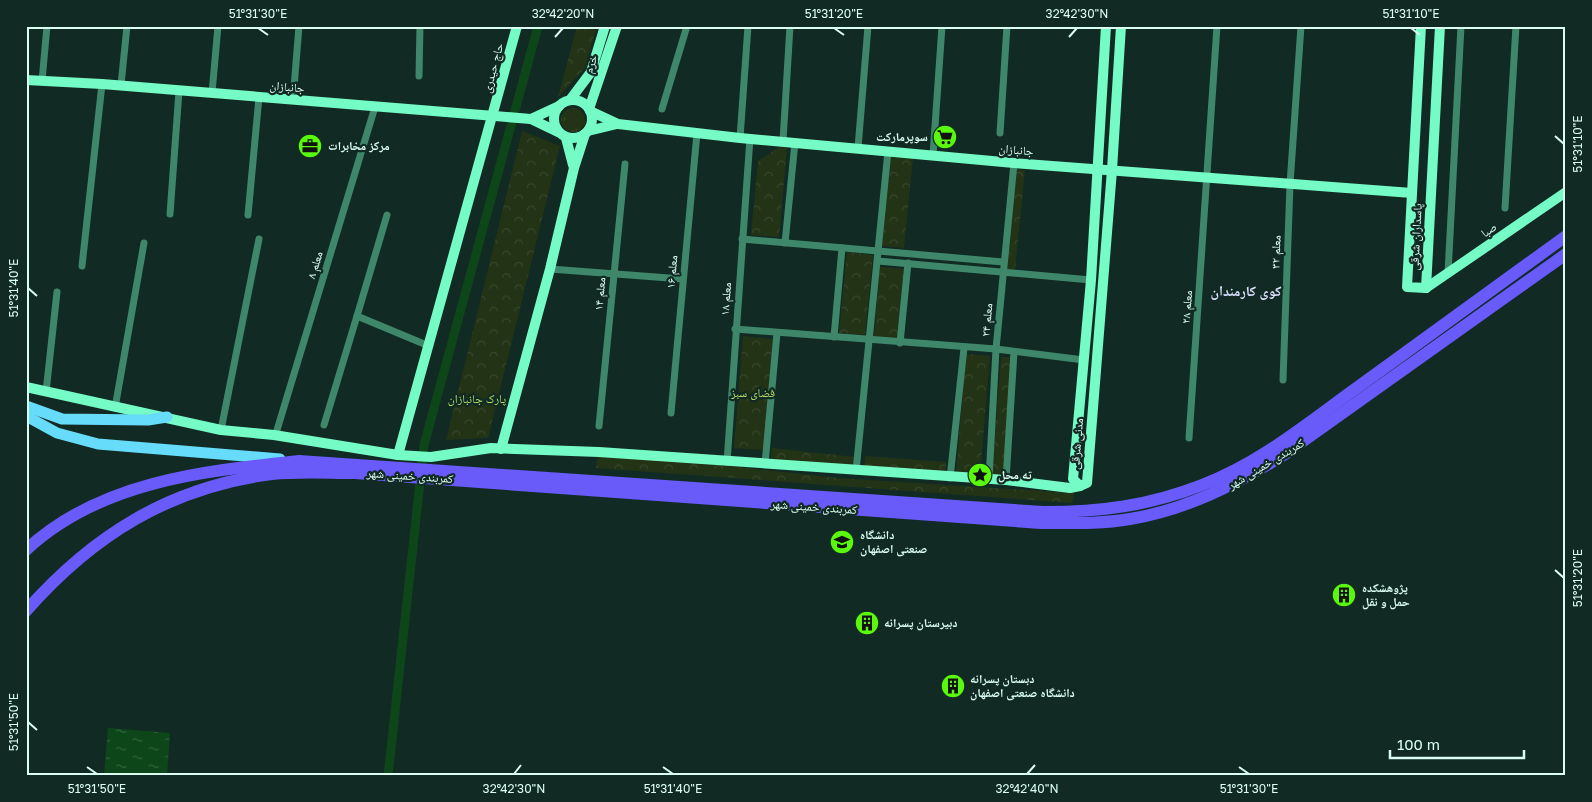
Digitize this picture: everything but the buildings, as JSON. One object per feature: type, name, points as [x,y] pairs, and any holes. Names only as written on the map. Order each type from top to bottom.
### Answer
[{"type":"highway","name":"کمربندی خمینی شهر","points":[[479,477],[1043,512],[1090,512],[1154,501],[1204,485],[1273,447],[1566,236]]},
{"type":"highway","name":"کمربندی خمینی شهر","points":[[26,550],[52,530],[84,511],[148,484],[193,474],[299,461],[405,463],[479,477],[1041,524],[1129,519],[1169,510],[1241,481],[1336,419],[1566,254]]},
{"type":"highway","name":"کمربندی خمینی شهر","points":[[26,611],[56,578],[98,542],[139,516],[179,497],[216,485],[273,474],[356,473],[405,463]]},
{"type":"main road","points":[[26,406],[62,419],[148,420],[167,417]]},
{"type":"main road","points":[[26,416],[57,433],[98,444],[299,461]]},
{"type":"street","points":[[42,81],[47,26]]},
{"type":"street","points":[[121,86],[127,26]]},
{"type":"street","points":[[212,93],[218,26]]},
{"type":"street","points":[[293,100],[299,26]]},
{"type":"street","points":[[419,76],[420,26]]},
{"type":"street","name":"حاج حیدری","points":[[405,463],[429,346],[517,26]]},
{"type":"street","name":"خرم","points":[[590,110],[605,26]]},
{"type":"street","name":"خرم","points":[[570,100],[596,73],[617,26]]},
{"type":"street","points":[[662,109],[687,26]]},
{"type":"street","name":"معلم ۱۸","points":[[727,462],[742,239],[748,26]]},
{"type":"street","points":[[782,141],[790,26]]},
{"type":"street","points":[[858,148],[868,26]]},
{"type":"street","points":[[933,155],[942,26]]},
{"type":"street","points":[[1000,132],[1007,26]]},
{"type":"street","name":"مدنی شرقی","points":[[1106,26],[1096,169],[1091,280],[1074,479],[1080,486],[1087,483],[1112,170],[1121,26]]},
{"type":"street","name":"معلم ۲۸","points":[[1189,438],[1217,26]]},
{"type":"street","name":"معلم ۳۲","points":[[1283,380],[1290,184],[1301,26]]},
{"type":"street","name":"پاسداران شرقی","points":[[1421,26],[1407,287],[1426,288],[1440,26]]},
{"type":"street","points":[[1448,273],[1461,26]]},
{"type":"street","points":[[1506,208],[1516,26]]},
{"type":"street","name":"جانبازان","points":[[26,80],[180,90],[531,120]]},
{"type":"street","points":[[82,266],[102,84]]},
{"type":"street","points":[[170,214],[180,90]]},
{"type":"street","points":[[248,215],[260,98]]},
{"type":"street","points":[[531,120],[570,100],[582,102],[590,110],[618,124]]},
{"type":"street","points":[[559,106],[554,117],[574,168]]},
{"type":"street","name":"معلم ۸","points":[[277,430],[375,107]]},
{"type":"street","points":[[501,449],[550,269],[574,168],[586,133],[592,123],[590,110]]},
{"type":"street","points":[[531,120],[562,135],[580,138],[586,133],[618,124]]},
{"type":"street","name":"جانبازان","points":[[618,124],[1014,163],[1412,193]]},
{"type":"street","name":"معلم ۱۶","points":[[671,413],[697,133]]},
{"type":"street","points":[[784,243],[795,142]]},
{"type":"street","points":[[856,471],[888,151]]},
{"type":"street","name":"معلم ۲۴","points":[[989,480],[996,349],[1014,163]]},
{"type":"street","name":"معلم ۱۴","points":[[599,426],[625,164]]},
{"type":"street","name":"صبا","points":[[1426,288],[1566,192]]},
{"type":"street","points":[[324,425],[387,215]]},
{"type":"street","points":[[221,430],[259,239]]},
{"type":"street","points":[[742,239],[1003,262]]},
{"type":"street","points":[[115,408],[144,243]]},
{"type":"street","points":[[834,337],[842,248]]},
{"type":"street","points":[[878,261],[1002,274],[1091,280]]},
{"type":"street","points":[[900,342],[908,263]]},
{"type":"street","points":[[550,269],[682,279]]},
{"type":"street","points":[[46,392],[57,292]]},
{"type":"street","points":[[357,316],[429,346]]},
{"type":"street","points":[[735,329],[996,349],[1084,360]]},
{"type":"street","points":[[765,464],[776,332]]},
{"type":"street","points":[[950,478],[964,348]]},
{"type":"street","points":[[1006,480],[1014,352]]},
{"type":"street","points":[[26,387],[221,430],[274,435],[405,463],[431,457],[501,449],[599,452],[950,478],[1006,480],[1070,488],[1080,486]]},
{"type":"green space","points":[[577,26],[597,26],[585,68],[558,97]]},
{"type":"green space","points":[[573,108],[582,111],[585,120],[582,129],[573,132],[564,129],[561,120],[564,111]]},
{"type":"green space","name":"پارک جانبازان","points":[[522,131],[560,146],[488,438],[446,440]]},
{"type":"green space","points":[[779,147],[787,148],[779,237],[751,235],[758,161]]},
{"type":"green space","points":[[890,156],[913,158],[904,248],[881,246]]},
{"type":"green space","points":[[1016,169],[1025,170],[1015,270],[1006,269]]},
{"type":"green space","points":[[847,252],[873,255],[865,335],[839,333]]},
{"type":"green space","points":[[880,267],[904,269],[897,339],[874,337]]},
{"type":"green space","name":"فضای سبز","points":[[743,336],[773,339],[764,450],[734,448]]},
{"type":"green space","points":[[966,354],[990,356],[980,475],[956,473]]},
{"type":"green space","points":[[1001,357],[1012,357],[1003,477],[992,476]]},
{"type":"green space","points":[[772,448],[855,457],[854,467],[771,459]]},
{"type":"green space","points":[[599,452],[838,478],[1074,493],[1072,503],[596,468]]},
{"type":"green space","points":[[865,456],[946,462],[946,473],[864,467]]},
{"type":"water","points":[[108,728],[170,733],[167,776],[104,776]]},
{"type":"waterway","points":[[388,776],[424,445],[538,26]]},
{"type":"place","name":"سوپرمارکت","points":[[945,137]]},
{"type":"place","name":"مرکز مخابرات","points":[[310,146]]},
{"type":"place","name":"ته محل","points":[[980,475]]},
{"type":"place","name":"دانشگاه صنعتی اصفهان","points":[[842,542]]},
{"type":"place","name":"پژوهشکده حمل و نقل","points":[[1344,595]]},
{"type":"place","name":"دبیرستان پسرانه","points":[[867,623]]},
{"type":"place","name":"دبستان پسرانه دانشگاه صنعتی اصفهان","points":[[953,686]]},
{"type":"district","name":"کوی کارمندان","points":[[1246,291]]}]
